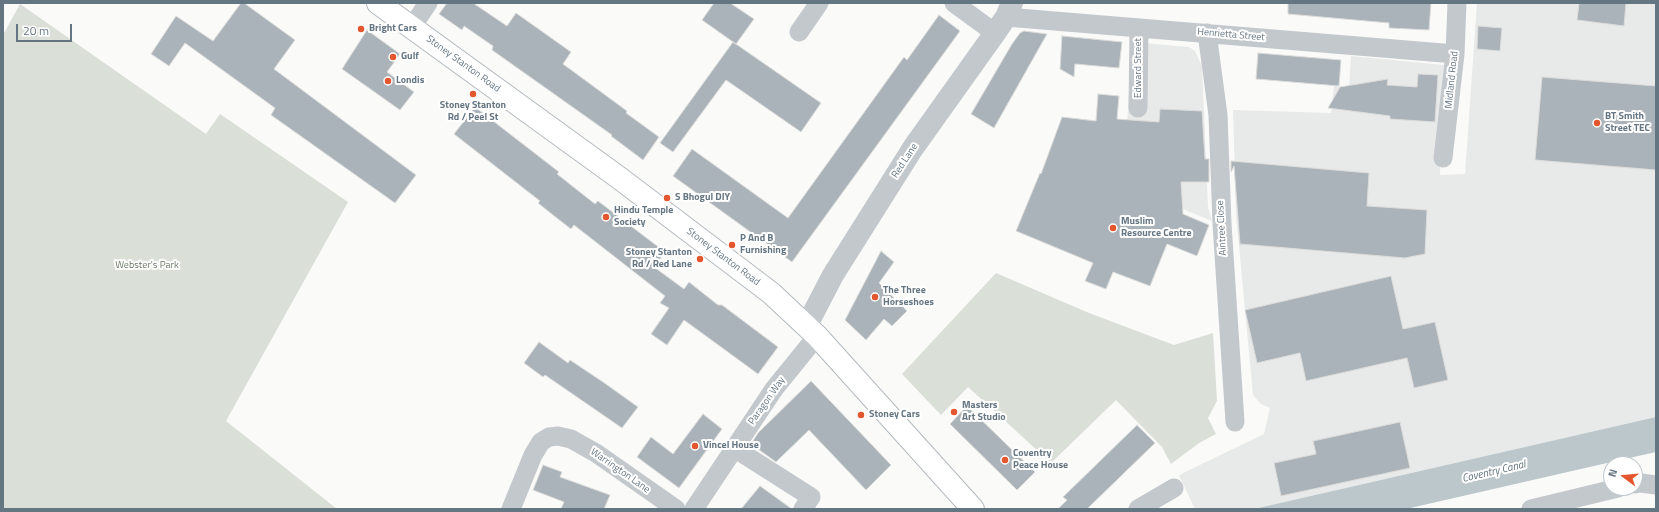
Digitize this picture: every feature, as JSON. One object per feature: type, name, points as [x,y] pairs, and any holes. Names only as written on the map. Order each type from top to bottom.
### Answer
[{"type":"main road","name":"Stoney Stanton Road","points":[[378,3],[618,177],[771,293],[812,331],[973,509]]},
{"type":"street","points":[[412,28],[428,3]]},
{"type":"street","points":[[799,32],[819,3]]},
{"type":"street","points":[[954,3],[1004,18]]},
{"type":"street","name":"Midland Road","points":[[1443,158],[1455,54],[1457,3]]},
{"type":"street","name":"Henrietta Street","points":[[1004,18],[1207,33],[1455,54]]},
{"type":"street","name":"Red Lane","points":[[812,331],[834,275],[913,148],[1004,18]]},
{"type":"street","name":"Edward Street","points":[[1138,108],[1139,28]]},
{"type":"street","name":"Aintree Close","points":[[1207,33],[1218,115],[1222,224],[1235,422]]},
{"type":"street","name":"Paragon Way","points":[[694,509],[812,331]]},
{"type":"street","name":"Warrington Lane","points":[[511,509],[533,455],[540,442],[549,437],[558,436],[571,439],[596,452],[676,509]]},
{"type":"street","points":[[734,448],[811,497],[803,509]]},
{"type":"street","points":[[1643,483],[1656,485]]},
{"type":"street","points":[[1138,509],[1174,488]]},
{"type":"street","points":[[1531,509],[1603,492]]},
{"type":"shaded area","points":[[1477,3],[1656,3],[1656,417],[1254,509],[1195,509],[1179,475],[1264,434],[1270,408],[1261,404],[1253,395],[1236,214],[1233,110],[1331,113],[1334,86],[1349,88],[1351,56],[1444,65],[1440,175],[1465,174]]},
{"type":"shaded area","points":[[1132,42],[1189,47],[1195,51],[1202,66],[1208,207],[1212,221],[1049,154],[1062,117],[1127,124]]},
{"type":"green space","name":"Webster's Park","points":[[20,4],[206,134],[220,114],[348,202],[226,421],[337,509],[3,509],[3,35]]},
{"type":"green space","points":[[996,273],[1089,313],[1174,345],[1213,333],[1217,401],[1208,418],[1216,434],[1199,443],[1171,464],[1162,447],[1116,400],[1051,463],[968,387],[941,415],[902,374]]},
{"type":"water","name":"Coventry Canal","points":[[1656,417],[1656,452],[1638,456],[1603,456],[1603,464],[1406,509],[1254,509]]},
{"type":"building","points":[[241,3],[244,3],[295,40],[274,69],[416,175],[395,203],[271,115],[275,108],[185,43],[169,66],[151,54],[176,16],[213,41]]},
{"type":"building","points":[[447,3],[473,3],[507,26],[516,13],[571,52],[563,64],[627,111],[626,113],[659,137],[643,160],[611,136],[612,135],[492,50],[493,46],[464,26],[462,30],[439,14]]},
{"type":"building","points":[[714,3],[730,3],[754,19],[736,44],[702,20]]},
{"type":"building","points":[[1288,3],[1431,3],[1429,30],[1389,28],[1389,23],[1288,14]]},
{"type":"building","points":[[1579,3],[1626,3],[1624,26],[1577,20]]},
{"type":"building","points":[[939,15],[960,31],[792,262],[673,176],[692,149],[788,218],[904,57],[907,60]]},
{"type":"building","points":[[1478,26],[1502,28],[1500,51],[1477,49]]},
{"type":"building","points":[[367,30],[400,54],[387,72],[414,92],[400,110],[342,69]]},
{"type":"building","points":[[1024,31],[1047,34],[994,128],[971,114],[1012,44],[1020,33]]},
{"type":"building","points":[[1062,36],[1122,42],[1119,68],[1075,64],[1074,77],[1060,69]]},
{"type":"building","points":[[733,42],[821,103],[801,132],[726,80],[673,152],[660,143]]},
{"type":"building","points":[[1258,53],[1341,60],[1339,86],[1256,79]]},
{"type":"building","points":[[1418,74],[1438,75],[1435,122],[1390,119],[1390,116],[1328,108],[1340,87],[1388,79],[1387,85],[1417,87]]},
{"type":"building","name":"BT Smith Street TEC","points":[[1542,77],[1656,86],[1656,170],[1535,160]]},
{"type":"building","points":[[1098,94],[1119,96],[1117,119],[1159,122],[1160,109],[1202,111],[1205,159],[1209,159],[1209,182],[1181,182],[1183,214],[1209,225],[1197,256],[1167,244],[1150,286],[1113,272],[1106,289],[1085,281],[1093,263],[1016,231],[1040,173],[1041,174],[1062,117],[1096,121]]},
{"type":"building","points":[[475,107],[559,172],[557,174],[595,204],[598,201],[665,252],[654,267],[684,289],[689,282],[718,305],[722,305],[778,347],[758,374],[684,320],[667,345],[651,334],[669,308],[660,303],[665,296],[574,225],[571,229],[538,203],[540,201],[454,134]]},
{"type":"building","points":[[1231,161],[1369,173],[1367,206],[1427,210],[1425,254],[1405,258],[1240,244],[1234,166],[1231,172]]},
{"type":"building","name":"The Three Horseshoes","points":[[881,251],[894,262],[879,283],[907,311],[892,326],[884,319],[866,340],[845,320]]},
{"type":"building","points":[[1391,276],[1403,329],[1435,322],[1448,380],[1414,388],[1407,358],[1306,381],[1300,353],[1257,363],[1245,310]]},
{"type":"building","points":[[539,342],[568,363],[570,360],[638,407],[622,428],[545,375],[543,377],[524,363]]},
{"type":"building","points":[[811,381],[891,465],[866,490],[809,430],[776,462],[751,444],[758,433]]},
{"type":"building","name":"Coventry Peace House","points":[[964,409],[970,409],[1035,472],[1017,490],[950,424]]},
{"type":"building","name":"Vincel House","points":[[703,414],[722,429],[679,488],[637,457],[651,437],[673,454]]},
{"type":"building","points":[[1400,422],[1410,468],[1281,496],[1274,463],[1316,454],[1313,441]]},
{"type":"building","points":[[1137,425],[1155,443],[1087,509],[1058,509],[1067,500],[1063,497]]},
{"type":"building","points":[[543,465],[562,472],[560,477],[610,495],[604,509],[561,509],[564,502],[533,490]]},
{"type":"building","points":[[760,486],[792,509],[741,509]]},
{"type":"place","name":"Bright Cars","points":[[361,29]]},
{"type":"place","name":"Gulf","points":[[393,57]]},
{"type":"place","name":"Londis","points":[[388,81]]},
{"type":"place","name":"Stoney Stanton Rd / Peel St","points":[[473,94]]},
{"type":"place","name":"BT Smith Street TEC","points":[[1597,123]]},
{"type":"place","name":"S Bhogul DIY","points":[[667,198]]},
{"type":"place","name":"Hindu Temple Society","points":[[606,217]]},
{"type":"place","name":"Muslim Resource Centre","points":[[1113,228]]},
{"type":"place","name":"P And B Furnishing","points":[[732,245]]},
{"type":"place","name":"Stoney Stanton Rd / Red Lane","points":[[700,259]]},
{"type":"place","name":"The Three Horseshoes","points":[[875,297]]},
{"type":"place","name":"Masters Art Studio","points":[[954,412]]},
{"type":"place","name":"Stoney Cars","points":[[861,415]]},
{"type":"place","name":"Vincel House","points":[[695,446]]},
{"type":"place","name":"Coventry Peace House","points":[[1005,460]]}]
